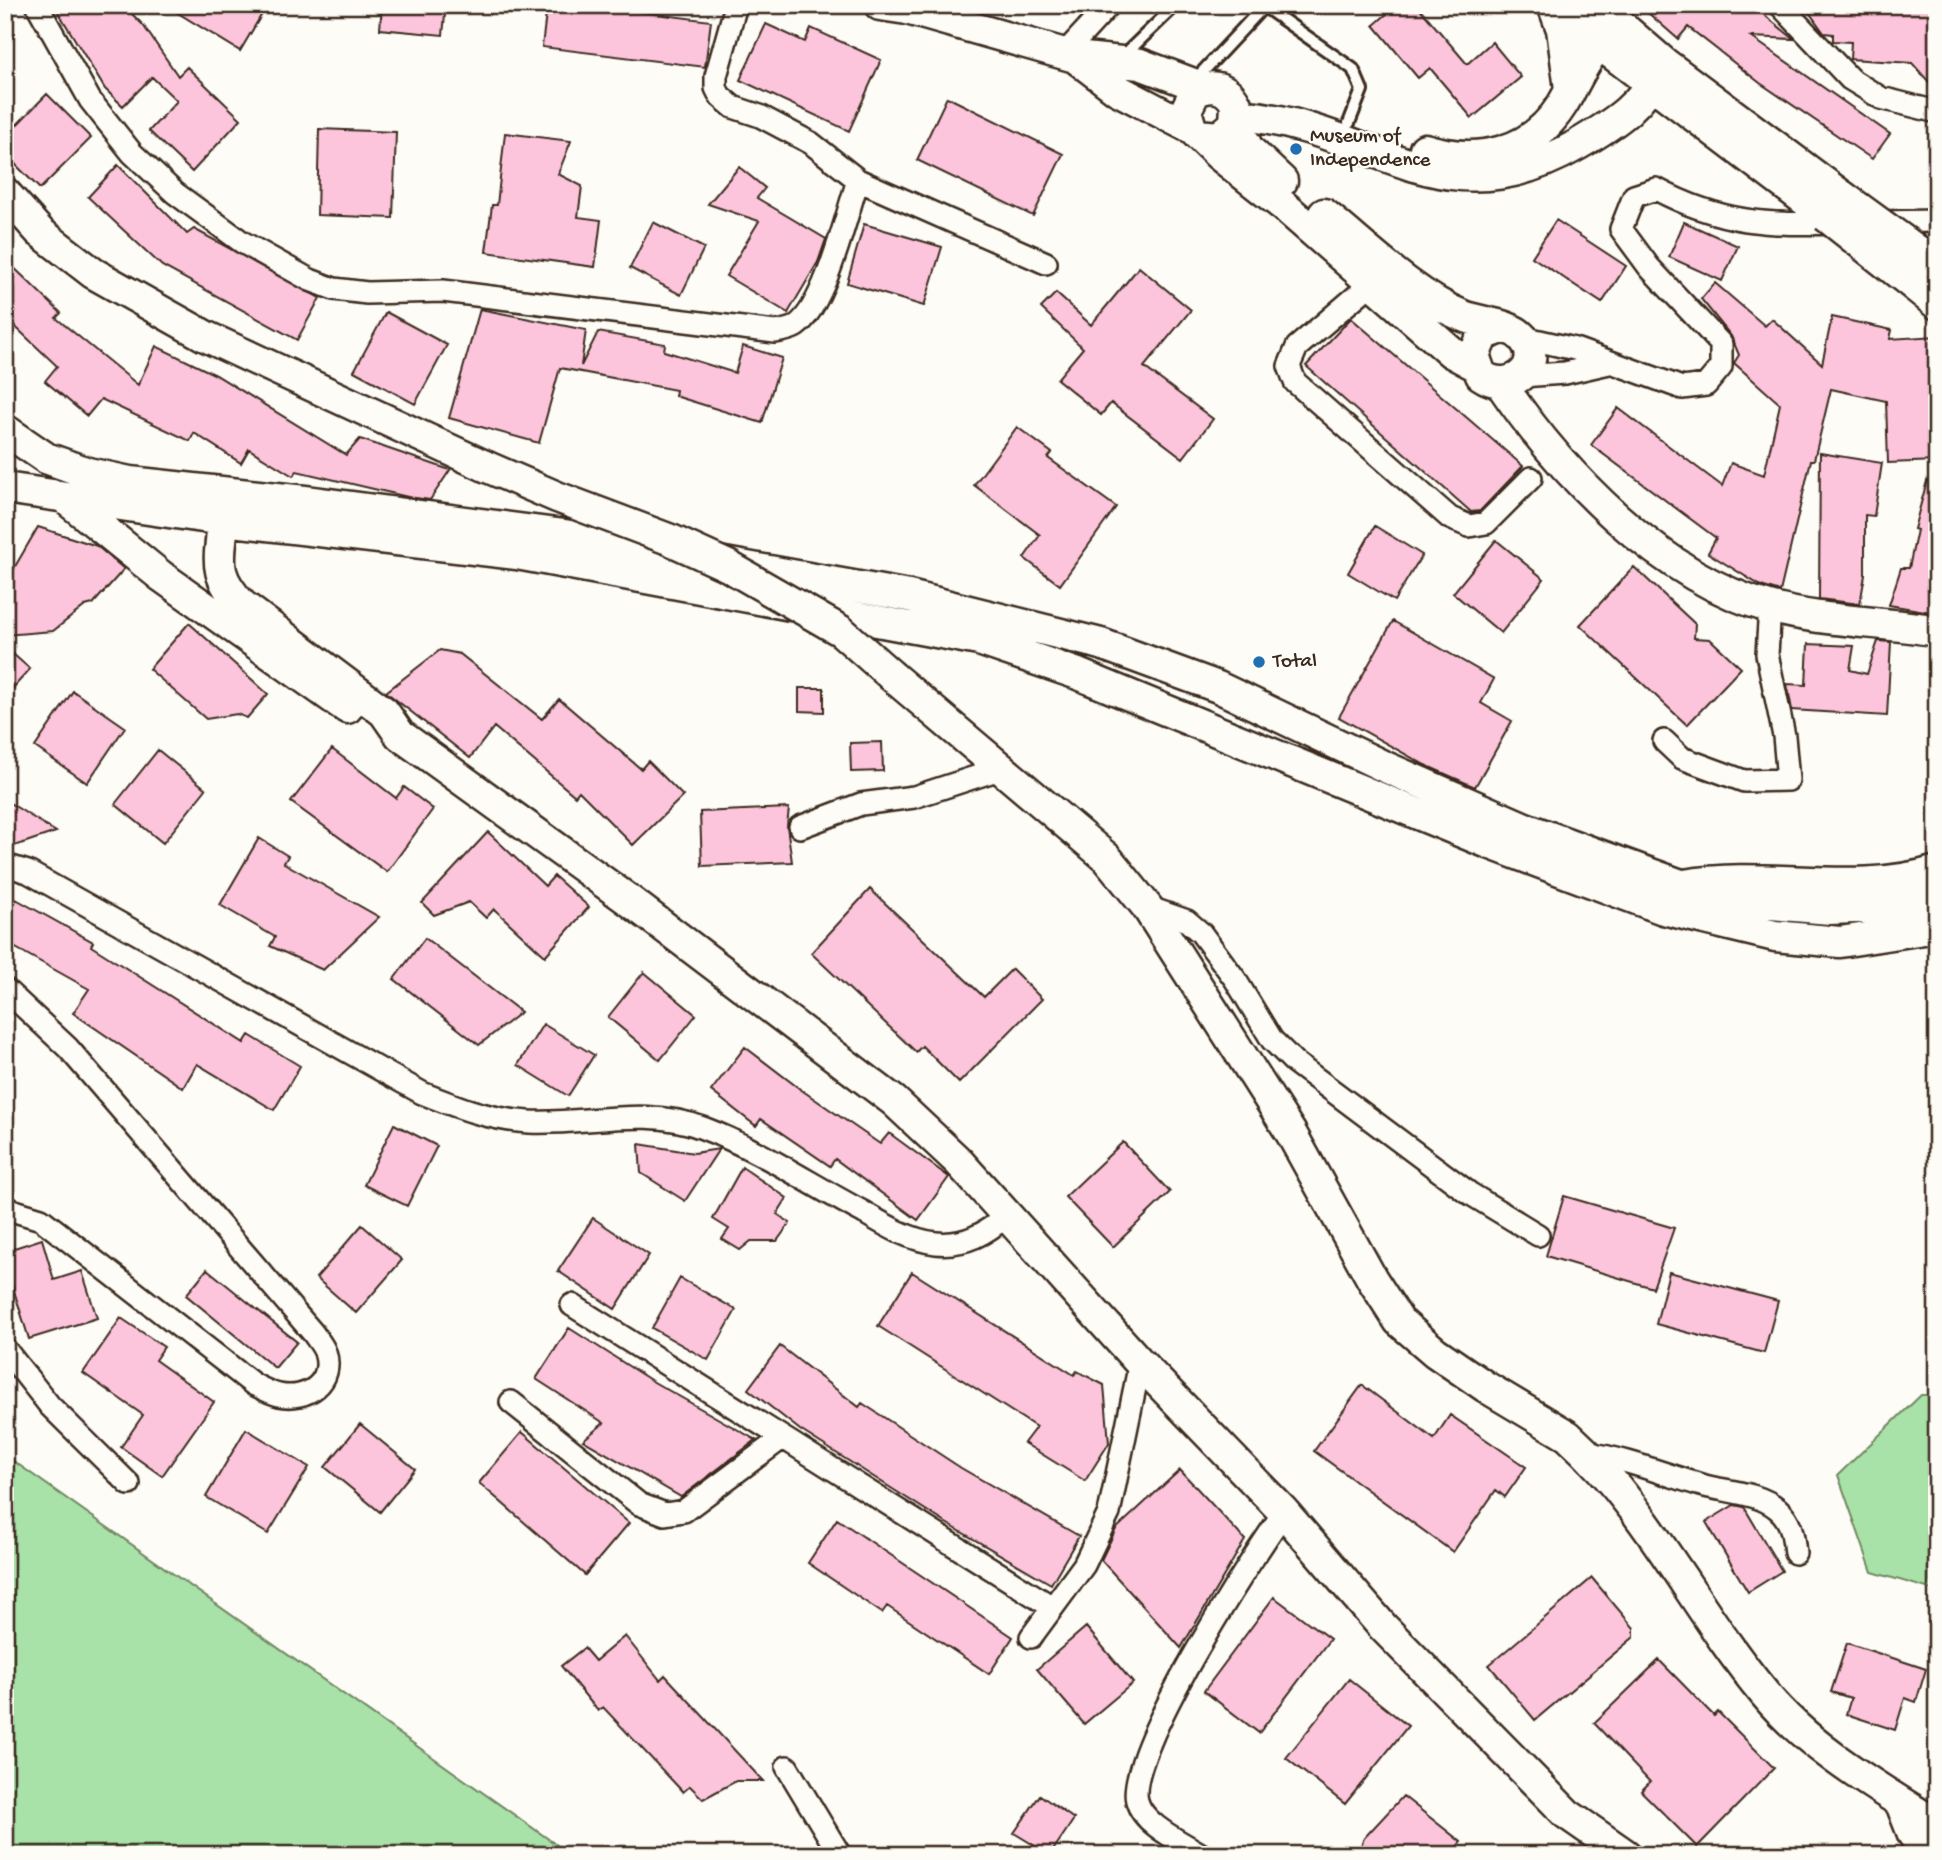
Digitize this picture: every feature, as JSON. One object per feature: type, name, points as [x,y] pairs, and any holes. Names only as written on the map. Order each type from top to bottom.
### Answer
[{"type":"street","points":[[37,5],[90,100],[132,153],[175,193],[242,242],[310,280],[334,289],[367,293],[443,291],[775,332],[793,329],[807,316],[819,298],[858,180]]},
{"type":"street","points":[[736,5],[716,76],[716,88],[720,96],[733,107],[760,116],[811,143],[858,180],[1046,263]]},
{"type":"street","points":[[1069,56],[1108,5]]},
{"type":"street","points":[[1555,5],[1598,43],[1658,73],[1834,206],[1926,296]]},
{"type":"street","points":[[1555,5],[1562,29],[1570,89]]},
{"type":"street","points":[[1597,5],[1623,27],[1694,116],[1834,206],[1936,265]]},
{"type":"street","points":[[1780,5],[1850,79],[1881,98],[1937,112]]},
{"type":"street","points":[[896,7],[1069,56],[1119,60],[1161,70],[1220,101],[1291,104],[1452,156],[1499,153],[1522,146],[1537,135],[1550,121],[1598,43],[1623,27]]},
{"type":"street","points":[[1069,56],[1118,90],[1195,132],[1373,282],[1451,352],[1475,365],[1490,381],[1565,373],[1609,363]]},
{"type":"street","points":[[1195,132],[1186,110],[1195,92],[1295,122],[1435,173],[1467,178],[1500,176],[1532,168],[1622,119],[1658,73]]},
{"type":"street","points":[[1195,132],[1219,137],[1220,101]]},
{"type":"street","points":[[1220,101],[1259,162],[1422,292],[1460,315],[1575,349],[1670,386],[1694,389],[1715,377],[1723,355],[1714,333],[1649,267],[1621,229],[1634,196],[1656,189],[1692,208],[1770,225],[1937,220]]},
{"type":"street","points":[[1622,119],[1694,116]]},
{"type":"street","points":[[5,193],[40,232],[93,273],[183,324],[485,466],[557,497],[671,540],[728,566],[841,631],[1107,858],[1147,907],[1291,1133],[1372,1279],[1399,1321],[1435,1352],[1486,1387],[1568,1436],[1587,1453],[1630,1502],[1712,1626],[1766,1696],[1815,1743],[1902,1806],[1937,1825]]},
{"type":"street","points":[[1373,282],[1297,346],[1289,366],[1295,382],[1409,484],[1460,523],[1479,526],[1486,523],[1531,478]]},
{"type":"street","points":[[1475,365],[1474,355],[1483,335],[1512,332]]},
{"type":"street","points":[[1511,380],[1529,357],[1512,332]]},
{"type":"street","points":[[1511,380],[1555,458],[1625,523],[1685,570],[1726,592],[1770,607],[1937,631]]},
{"type":"street","points":[[5,429],[46,458],[88,473],[130,482],[305,501],[580,537],[909,596],[1101,644],[1218,687],[1383,766],[1525,828],[1723,900],[1830,909],[1905,906],[1937,895]]},
{"type":"street","points":[[5,488],[65,499],[223,520],[517,554],[979,640],[1078,674],[1491,844],[1663,909],[1775,936],[1840,942],[1937,927]]},
{"type":"street","points":[[65,499],[243,637],[377,729],[400,735]]},
{"type":"street","points":[[223,520],[220,575],[225,586],[242,605],[384,712],[400,735],[630,901],[894,1101],[958,1161],[1140,1363],[1284,1512],[1382,1628],[1567,1814],[1626,1855]]},
{"type":"street","points":[[1664,741],[1682,758],[1744,781],[1788,779],[1784,736],[1767,654],[1770,607]]},
{"type":"street","points":[[800,827],[861,804],[914,797],[1003,768]]},
{"type":"street","points":[[5,865],[28,872],[422,1093],[464,1110],[504,1120],[532,1122],[629,1116],[670,1119],[702,1127],[766,1158],[902,1234],[936,1243],[985,1234],[1007,1215]]},
{"type":"street","points":[[1682,885],[1715,879],[1752,878],[1875,883],[1906,881],[1937,871]]},
{"type":"street","points":[[1147,907],[1187,921],[1201,933],[1235,979],[1272,1040],[1294,1062],[1469,1193],[1538,1235]]},
{"type":"street","points":[[5,989],[68,1048],[313,1333],[325,1351],[327,1371],[317,1389],[300,1397],[278,1395],[253,1384],[41,1220],[5,1208]]},
{"type":"street","points":[[572,1305],[1052,1607]]},
{"type":"street","points":[[5,1349],[50,1406],[129,1484]]},
{"type":"street","points":[[1031,1637],[1084,1565],[1109,1513],[1140,1363]]},
{"type":"street","points":[[511,1402],[639,1504],[666,1514],[684,1511],[782,1438]]},
{"type":"street","points":[[1587,1453],[1617,1457],[1706,1486],[1760,1499],[1785,1516],[1792,1528],[1795,1553]]},
{"type":"street","points":[[1202,1855],[1149,1819],[1137,1801],[1136,1783],[1145,1751],[1184,1676],[1245,1567],[1284,1512]]},
{"type":"street","points":[[787,1767],[840,1855]]},
{"type":"street","points":[[1902,1806],[1913,1834],[1929,1851]]},
{"type":"lane","points":[[1119,60],[1176,5]]},
{"type":"lane","points":[[1220,101],[1263,6],[1353,69],[1362,90],[1349,123]]},
{"type":"green space","points":[[1921,1395],[1937,1395],[1937,1591],[1872,1572],[1838,1475]]},
{"type":"green space","points":[[5,1455],[571,1855],[5,1855]]},
{"type":"building","points":[[54,5],[123,5],[143,25],[178,76],[187,67],[241,119],[192,172],[149,131],[177,101],[152,77],[123,106],[105,89]]},
{"type":"building","points":[[165,5],[248,5],[262,14],[240,51]]},
{"type":"building","points":[[382,5],[446,5],[443,35],[380,29]]},
{"type":"building","points":[[547,5],[586,5],[711,21],[705,67],[542,47]]},
{"type":"building","points":[[1397,5],[1417,5],[1467,64],[1492,42],[1521,77],[1472,118],[1430,68],[1418,78],[1374,25]]},
{"type":"building","points":[[1639,5],[1752,5],[1794,39],[1751,37],[1890,134],[1872,159],[1760,83],[1688,27],[1678,39]]},
{"type":"building","points":[[1804,5],[1937,5],[1937,91],[1912,63],[1850,59],[1851,42],[1833,41],[1833,34],[1824,33]]},
{"type":"building","points":[[766,24],[805,42],[811,28],[881,60],[849,131],[740,80]]},
{"type":"building","points":[[47,94],[91,138],[40,189],[5,154],[5,137]]},
{"type":"building","points":[[947,97],[1063,154],[1033,216],[917,160]]},
{"type":"building","points":[[319,129],[396,132],[393,218],[317,215]]},
{"type":"building","points":[[505,133],[571,141],[558,174],[582,186],[578,217],[601,220],[595,267],[486,252],[492,205],[497,205]]},
{"type":"building","points":[[118,165],[187,234],[194,229],[320,298],[297,340],[162,266],[88,197]]},
{"type":"building","points":[[739,167],[765,188],[757,198],[826,239],[818,262],[788,313],[726,276],[759,221],[708,204]]},
{"type":"building","points":[[1556,220],[1626,266],[1602,303],[1532,257]]},
{"type":"building","points":[[653,222],[704,248],[681,295],[630,268]]},
{"type":"building","points":[[1684,222],[1738,246],[1722,281],[1669,257]]},
{"type":"building","points":[[864,224],[942,247],[924,306],[847,283]]},
{"type":"building","points":[[5,259],[61,313],[56,318],[138,385],[156,346],[216,375],[346,455],[360,439],[450,470],[430,500],[408,497],[297,471],[293,476],[249,449],[241,463],[194,433],[190,441],[101,399],[87,416],[45,381],[57,366],[5,317]]},
{"type":"building","points":[[1139,267],[1191,310],[1144,367],[1213,419],[1183,458],[1111,403],[1101,415],[1057,379],[1083,348],[1041,308],[1056,293],[1091,325]]},
{"type":"building","points":[[1715,283],[1765,326],[1772,319],[1822,364],[1832,317],[1892,330],[1890,339],[1937,336],[1937,461],[1888,463],[1886,401],[1831,389],[1780,592],[1761,586],[1708,553],[1716,538],[1591,445],[1618,408],[1722,486],[1731,463],[1764,475],[1780,404],[1734,363],[1739,355],[1731,336],[1701,299]]},
{"type":"building","points":[[480,309],[586,330],[581,366],[598,332],[665,344],[664,351],[735,373],[743,346],[782,358],[762,423],[675,396],[676,390],[560,368],[539,443],[449,418]]},
{"type":"building","points":[[386,312],[447,345],[415,404],[354,371]]},
{"type":"building","points":[[1351,318],[1523,466],[1480,511],[1471,512],[1306,366]]},
{"type":"building","points":[[1017,427],[1052,453],[1048,458],[1116,507],[1060,585],[1024,558],[1040,535],[974,485]]},
{"type":"building","points":[[1820,453],[1882,463],[1874,516],[1865,515],[1865,575],[1860,604],[1819,599]]},
{"type":"building","points":[[1932,472],[1937,473],[1937,613],[1889,605],[1901,568],[1909,568],[1917,530],[1914,529]]},
{"type":"building","points":[[1375,526],[1422,555],[1394,601],[1348,573]]},
{"type":"building","points":[[38,527],[97,546],[124,569],[93,604],[85,606],[53,631],[5,635],[6,582]]},
{"type":"building","points":[[1496,540],[1544,579],[1501,633],[1453,593]]},
{"type":"building","points":[[1634,567],[1695,624],[1694,638],[1710,639],[1741,668],[1687,725],[1580,625]]},
{"type":"building","points":[[1393,621],[1494,679],[1481,703],[1512,721],[1475,787],[1425,765],[1339,717]]},
{"type":"building","points":[[189,623],[268,694],[247,718],[237,714],[206,719],[149,669]]},
{"type":"building","points":[[1878,641],[1891,642],[1887,716],[1792,710],[1787,684],[1806,685],[1808,644],[1854,646],[1850,670],[1867,674]]},
{"type":"building","points":[[5,647],[30,669],[5,697]]},
{"type":"building","points":[[440,650],[460,654],[542,719],[559,699],[641,769],[648,761],[683,796],[633,845],[579,791],[575,796],[494,727],[470,758],[386,692]]},
{"type":"building","points":[[799,688],[824,688],[824,712],[799,711]]},
{"type":"building","points":[[73,691],[125,727],[87,783],[35,747]]},
{"type":"building","points":[[882,742],[883,771],[851,772],[850,743]]},
{"type":"building","points":[[332,749],[396,798],[404,787],[433,809],[387,872],[291,802]]},
{"type":"building","points":[[158,750],[206,789],[163,843],[115,804]]},
{"type":"building","points":[[5,800],[56,832],[5,849]]},
{"type":"building","points":[[789,808],[787,826],[792,862],[702,866],[700,812]]},
{"type":"building","points":[[488,832],[545,886],[554,876],[589,907],[545,956],[494,909],[486,918],[469,902],[434,915],[422,903]]},
{"type":"building","points":[[259,838],[288,856],[284,863],[379,917],[323,970],[270,946],[275,937],[220,905]]},
{"type":"building","points":[[870,889],[984,997],[1012,969],[1042,999],[959,1083],[922,1046],[916,1052],[811,953]]},
{"type":"building","points":[[16,899],[93,942],[91,946],[244,1043],[249,1035],[300,1066],[274,1110],[197,1064],[183,1088],[73,1013],[89,989],[5,942],[5,919]]},
{"type":"building","points":[[425,938],[521,1012],[479,1045],[394,979]]},
{"type":"building","points":[[644,972],[696,1015],[660,1060],[608,1017]]},
{"type":"building","points":[[543,1024],[594,1055],[568,1096],[518,1065]]},
{"type":"building","points":[[745,1047],[880,1144],[889,1133],[949,1177],[918,1220],[835,1159],[830,1166],[761,1119],[756,1126],[711,1091]]},
{"type":"building","points":[[394,1124],[437,1146],[407,1206],[364,1185]]},
{"type":"building","points":[[1123,1142],[1170,1192],[1113,1247],[1065,1197]]},
{"type":"building","points":[[639,1144],[694,1153],[719,1149],[685,1201],[641,1173]]},
{"type":"building","points":[[742,1167],[787,1198],[777,1214],[790,1223],[777,1241],[751,1241],[740,1250],[722,1239],[729,1229],[713,1219]]},
{"type":"building","points":[[1564,1196],[1674,1228],[1653,1288],[1546,1256]]},
{"type":"building","points":[[593,1218],[649,1255],[615,1309],[558,1271]]},
{"type":"building","points":[[362,1225],[402,1260],[356,1313],[316,1278]]},
{"type":"building","points":[[42,1239],[54,1280],[82,1271],[97,1318],[29,1339],[5,1262],[5,1251]]},
{"type":"building","points":[[207,1269],[297,1342],[275,1368],[186,1295]]},
{"type":"building","points":[[912,1272],[1074,1375],[1077,1371],[1104,1385],[1109,1443],[1085,1481],[1024,1443],[1036,1427],[878,1326]]},
{"type":"building","points":[[1669,1272],[1778,1301],[1764,1353],[1656,1324]]},
{"type":"building","points":[[680,1278],[736,1310],[708,1360],[652,1328]]},
{"type":"building","points":[[121,1318],[164,1347],[155,1360],[214,1402],[162,1476],[121,1447],[143,1415],[83,1373]]},
{"type":"building","points":[[569,1328],[652,1381],[756,1440],[681,1497],[583,1440],[604,1423],[536,1379]]},
{"type":"building","points":[[780,1346],[859,1407],[862,1403],[961,1468],[1079,1536],[1051,1584],[946,1523],[800,1430],[748,1389]]},
{"type":"building","points":[[1362,1385],[1434,1439],[1450,1415],[1526,1467],[1505,1497],[1496,1490],[1453,1552],[1314,1451]]},
{"type":"building","points":[[360,1424],[415,1469],[380,1512],[325,1467]]},
{"type":"building","points":[[246,1429],[309,1467],[268,1534],[206,1497]]},
{"type":"building","points":[[522,1432],[629,1523],[585,1575],[479,1483]]},
{"type":"building","points":[[1180,1470],[1245,1540],[1181,1648],[1101,1560],[1116,1529]]},
{"type":"building","points":[[1734,1505],[1744,1507],[1782,1571],[1748,1592],[1706,1522]]},
{"type":"building","points":[[837,1519],[1013,1637],[989,1674],[887,1606],[882,1613],[808,1563]]},
{"type":"building","points":[[1592,1578],[1634,1628],[1634,1637],[1535,1720],[1489,1665]]},
{"type":"building","points":[[1274,1597],[1330,1639],[1259,1733],[1204,1691]]},
{"type":"building","points":[[1086,1627],[1133,1683],[1084,1724],[1037,1669]]},
{"type":"building","points":[[625,1636],[660,1680],[665,1675],[763,1781],[736,1781],[703,1799],[690,1786],[683,1792],[603,1707],[598,1711],[561,1666],[584,1648],[595,1661]]},
{"type":"building","points":[[1847,1643],[1926,1669],[1916,1702],[1905,1698],[1895,1730],[1846,1714],[1851,1698],[1831,1692]]},
{"type":"building","points":[[1659,1660],[1714,1716],[1718,1712],[1774,1768],[1697,1847],[1641,1791],[1650,1782],[1594,1723]]},
{"type":"building","points":[[1349,1679],[1408,1726],[1345,1804],[1286,1758]]},
{"type":"building","points":[[1040,1795],[1074,1819],[1050,1855],[1014,1833]]},
{"type":"building","points":[[1403,1796],[1461,1842],[1450,1855],[1357,1855],[1364,1838]]},
{"type":"place","name":"Museum of Independence","points":[[1296,149]]},
{"type":"place","name":"Total","points":[[1259,662]]}]
